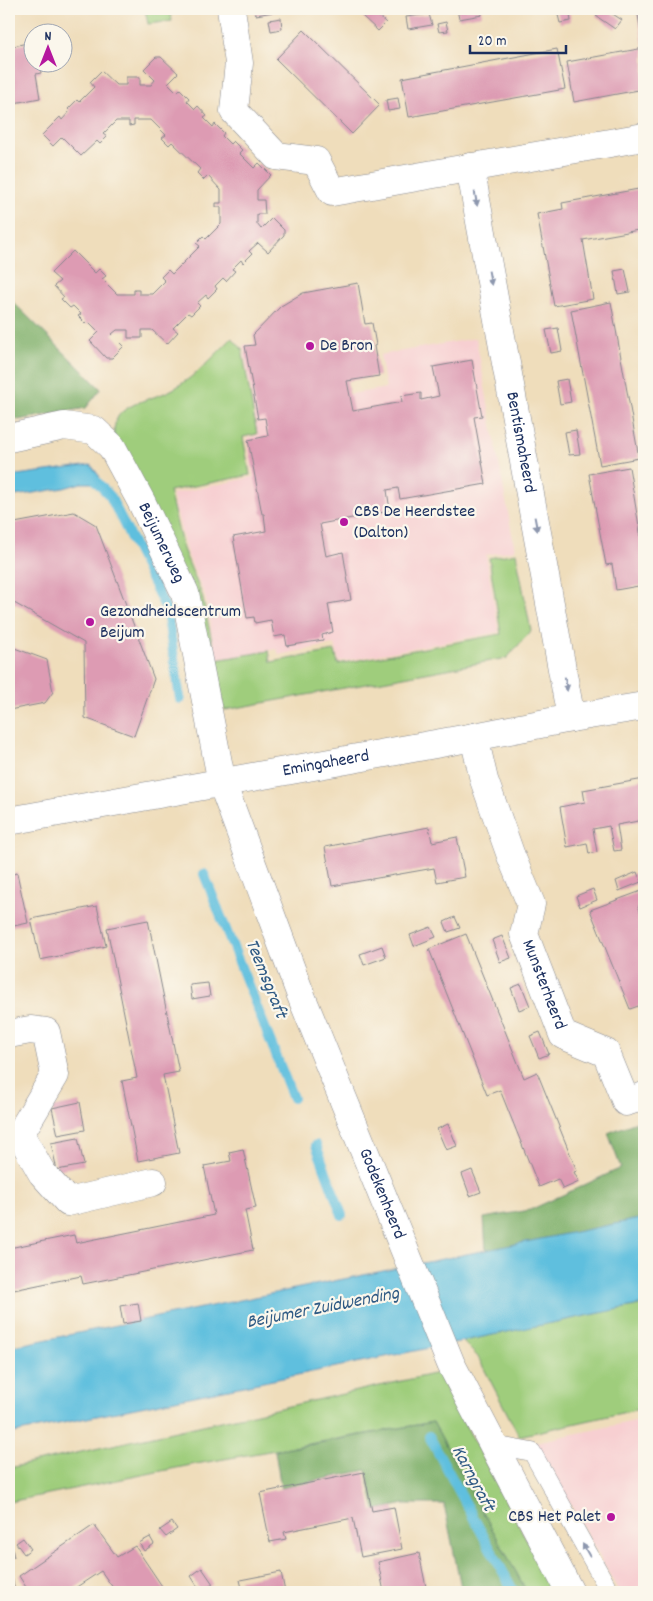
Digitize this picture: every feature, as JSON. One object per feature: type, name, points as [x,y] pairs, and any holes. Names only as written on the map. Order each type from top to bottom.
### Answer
[{"type":"street","points":[[231,9],[239,63],[234,111],[276,156],[316,162],[332,192],[644,137]]},
{"type":"street","name":"Bentismaheerd","points":[[470,167],[571,718]]},
{"type":"street","name":"Beijumerweg","points":[[9,438],[64,426],[94,430],[112,447],[142,503],[185,594],[222,782]]},
{"type":"street","name":"Emingaheerd","points":[[9,821],[644,706]]},
{"type":"street","name":"Munsterheerd","points":[[474,737],[484,780],[511,856],[531,904],[524,934],[563,1035],[606,1053],[626,1102],[644,1096]]},
{"type":"street","name":"Godekenheerd","points":[[222,782],[300,994],[451,1364],[570,1592]]},
{"type":"street","points":[[9,1034],[30,1030],[46,1032],[55,1075],[14,1135],[42,1173],[68,1202],[153,1182]]},
{"type":"lane","points":[[493,1445],[532,1452],[610,1592]]},
{"type":"shaded area","name":"CBS De Heerdstee (Dalton)","points":[[286,338],[298,403],[386,388],[380,355],[476,338],[515,550],[486,555],[499,632],[339,662],[335,644],[279,655],[277,649],[216,659],[205,596],[186,551],[172,494],[253,477],[247,438],[258,435],[243,345]]},
{"type":"shaded area","name":"CBS Het Palet","points":[[644,1419],[644,1592],[619,1592],[536,1442]]},
{"type":"green space","points":[[145,9],[170,9],[172,21],[148,24]]},
{"type":"green space","points":[[9,298],[101,389],[86,408],[18,420],[13,416],[9,404]]},
{"type":"green space","points":[[232,338],[242,349],[257,434],[243,437],[250,475],[169,491],[183,549],[202,595],[216,660],[269,651],[271,662],[335,651],[338,664],[501,634],[489,558],[516,553],[531,631],[507,658],[225,710],[218,698],[114,433],[116,420],[122,412],[135,404],[183,383],[205,365]]},
{"type":"green space","points":[[644,1119],[644,1218],[486,1251],[484,1218],[530,1210],[621,1168],[608,1133]]},
{"type":"green space","points":[[644,1304],[644,1408],[519,1436],[478,1357],[462,1341]]},
{"type":"green space","points":[[438,1373],[519,1526],[557,1592],[527,1592],[433,1422],[196,1464],[9,1502],[9,1468]]},
{"type":"green space","points":[[433,1422],[527,1592],[462,1592],[444,1504],[405,1504],[375,1510],[366,1470],[281,1488],[275,1451]]},
{"type":"water","points":[[91,465],[100,477],[93,483],[81,483],[64,488],[9,497],[9,476]]},
{"type":"water","name":"Beijumer Zuidwending","points":[[644,1218],[644,1304],[9,1434],[9,1347]]},
{"type":"building","points":[[254,9],[285,9],[285,10],[256,15]]},
{"type":"building","points":[[367,9],[371,9],[386,23],[378,31],[361,15]]},
{"type":"building","points":[[457,9],[481,9],[482,15],[459,19]]},
{"type":"building","points":[[569,9],[571,21],[560,23],[557,11]]},
{"type":"building","points":[[601,9],[605,9],[622,20],[615,29],[596,16]]},
{"type":"building","points":[[637,9],[644,9],[644,45],[643,45]]},
{"type":"building","points":[[429,14],[432,25],[408,29],[406,17]]},
{"type":"building","points":[[281,18],[282,29],[271,31],[269,20]]},
{"type":"building","points":[[446,22],[448,31],[439,32],[437,24]]},
{"type":"building","points":[[304,30],[380,105],[352,134],[276,59]]},
{"type":"building","points":[[22,44],[22,72],[41,72],[36,74],[40,98],[9,104],[9,47]]},
{"type":"building","points":[[644,48],[644,89],[574,102],[567,62]]},
{"type":"building","points":[[557,49],[565,89],[409,117],[402,78]]},
{"type":"building","points":[[156,57],[161,57],[178,73],[168,83],[177,92],[180,89],[189,98],[187,101],[195,109],[198,106],[207,116],[204,118],[213,127],[215,124],[224,133],[222,136],[230,144],[233,141],[242,150],[239,153],[254,168],[259,163],[271,175],[257,190],[257,200],[264,200],[265,214],[257,214],[257,224],[261,229],[272,218],[284,230],[284,235],[268,252],[258,243],[249,251],[252,254],[243,263],[241,260],[232,269],[235,271],[226,281],[223,278],[215,286],[217,289],[208,298],[206,295],[197,303],[200,306],[191,315],[188,313],[173,328],[178,332],[167,344],[152,330],[142,330],[142,338],[128,338],[128,330],[117,330],[112,334],[124,346],[112,358],[106,358],[90,341],[99,332],[90,323],[87,325],[78,316],[81,314],[73,306],[70,308],[61,299],[64,297],[54,286],[60,281],[51,273],[73,251],[95,273],[99,269],[106,276],[102,279],[117,294],[134,294],[134,290],[139,290],[139,294],[152,294],[165,281],[161,277],[168,270],[172,274],[200,246],[196,243],[203,236],[206,239],[221,224],[221,207],[216,207],[216,203],[221,203],[221,190],[208,176],[204,180],[197,173],[200,169],[172,142],[169,145],[162,138],[166,135],[151,120],[134,120],[134,125],[129,126],[129,121],[116,121],[103,134],[107,137],[100,144],[97,141],[81,156],[62,137],[53,146],[42,135],[60,117],[62,120],[70,111],[68,109],[77,100],[79,102],[94,87],[90,82],[101,71],[116,85],[126,85],[126,77],[140,77],[140,85],[151,85],[155,80],[144,69]]},
{"type":"building","points":[[398,98],[400,109],[388,111],[386,100]]},
{"type":"building","points":[[644,188],[644,229],[583,240],[593,299],[554,306],[537,214],[563,209],[562,203]]},
{"type":"building","points":[[625,269],[630,292],[618,294],[614,271]]},
{"type":"building","points":[[358,283],[365,324],[372,323],[379,376],[347,381],[353,411],[402,402],[401,396],[421,393],[421,400],[439,396],[433,367],[472,360],[482,416],[474,417],[486,484],[400,499],[398,488],[387,490],[390,511],[320,524],[326,556],[343,552],[351,600],[328,604],[333,632],[322,635],[323,640],[287,646],[285,635],[274,637],[271,620],[255,623],[254,617],[247,618],[233,537],[266,531],[248,440],[268,436],[265,418],[258,419],[245,346],[255,345],[253,335],[281,306],[303,293]]},
{"type":"building","points":[[611,302],[639,458],[600,465],[571,310]]},
{"type":"building","points":[[558,328],[562,351],[551,353],[546,330]]},
{"type":"building","points":[[567,379],[571,402],[560,404],[556,381]]},
{"type":"building","points":[[576,430],[580,454],[569,455],[565,432]]},
{"type":"building","points":[[629,467],[642,544],[644,543],[644,585],[616,590],[612,564],[606,565],[589,474]]},
{"type":"building","name":"Gezondheidscentrum Beijum","points":[[74,512],[96,525],[154,679],[134,736],[85,718],[84,643],[9,600],[9,524]]},
{"type":"building","points":[[9,646],[47,660],[53,692],[45,703],[9,710]]},
{"type":"building","points":[[644,779],[644,820],[617,825],[621,850],[614,851],[609,826],[593,829],[597,852],[589,854],[587,843],[567,847],[560,807],[585,802],[583,790]]},
{"type":"building","points":[[429,827],[432,842],[457,837],[465,877],[437,882],[434,868],[332,886],[325,847]]},
{"type":"building","points":[[637,872],[641,882],[619,891],[616,881]]},
{"type":"building","points":[[17,873],[28,923],[9,927],[9,875]]},
{"type":"building","points":[[593,889],[597,900],[580,907],[576,896]]},
{"type":"building","points":[[644,890],[644,903],[638,906],[644,920],[644,1012],[641,1005],[630,1009],[590,910]]},
{"type":"building","points":[[97,906],[106,946],[40,960],[31,919]]},
{"type":"building","points":[[455,917],[460,928],[448,932],[444,922]]},
{"type":"building","points":[[148,920],[179,1072],[163,1075],[179,1153],[138,1161],[122,1081],[137,1078],[107,928]]},
{"type":"building","points":[[431,927],[436,937],[414,946],[410,935]]},
{"type":"building","points":[[466,934],[524,1078],[537,1072],[577,1171],[574,1172],[579,1182],[563,1189],[558,1179],[539,1187],[500,1090],[487,1095],[429,949]]},
{"type":"building","points":[[502,936],[511,958],[500,962],[492,940]]},
{"type":"building","points":[[382,946],[386,957],[364,965],[360,954]]},
{"type":"building","points":[[208,983],[210,996],[192,999],[190,985]]},
{"type":"building","points":[[521,984],[530,1006],[519,1010],[511,988]]},
{"type":"building","points":[[540,1032],[549,1054],[539,1058],[530,1036]]},
{"type":"building","points":[[80,1102],[85,1130],[58,1135],[52,1108]]},
{"type":"building","points":[[448,1124],[457,1146],[446,1150],[437,1129]]},
{"type":"building","points":[[78,1138],[84,1165],[57,1170],[51,1143]]},
{"type":"building","points":[[243,1149],[256,1208],[245,1210],[253,1250],[83,1284],[81,1276],[9,1291],[9,1248],[74,1235],[76,1243],[214,1215],[204,1166],[231,1161],[229,1152]]},
{"type":"building","points":[[472,1170],[481,1192],[470,1196],[462,1174]]},
{"type":"building","points":[[138,1303],[141,1321],[123,1324],[120,1306]]},
{"type":"building","points":[[364,1472],[372,1511],[394,1507],[402,1549],[361,1557],[353,1518],[284,1532],[286,1539],[270,1542],[260,1493]]},
{"type":"building","points":[[172,1522],[177,1529],[166,1537],[160,1530]]},
{"type":"building","points":[[94,1525],[117,1557],[135,1546],[166,1592],[116,1592],[101,1571],[69,1592],[29,1592],[19,1576]]},
{"type":"building","points":[[150,1537],[154,1544],[144,1551],[139,1543]]},
{"type":"building","points":[[23,1538],[31,1549],[24,1554],[16,1543]]},
{"type":"building","points":[[11,1544],[14,1557],[9,1559],[9,1545]]},
{"type":"building","points":[[419,1553],[427,1592],[384,1592],[378,1562]]},
{"type":"building","points":[[10,1566],[15,1592],[9,1592]]},
{"type":"building","points":[[202,1568],[213,1584],[201,1592],[191,1576]]},
{"type":"building","points":[[281,1572],[285,1592],[243,1592],[240,1580]]},
{"type":"waterway","points":[[96,481],[110,496],[167,611],[180,699]]},
{"type":"waterway","name":"Teemsgraft","points":[[204,874],[293,1098]]},
{"type":"waterway","name":"Teemsgraft","points":[[316,1145],[342,1215]]},
{"type":"waterway","name":"Karngraft","points":[[429,1436],[514,1592]]},
{"type":"place","name":"De Bron","points":[[310,346]]},
{"type":"place","name":"CBS De Heerdstee (Dalton)","points":[[344,522]]},
{"type":"place","name":"Gezondheidscentrum Beijum","points":[[90,622]]},
{"type":"place","name":"CBS Het Palet","points":[[611,1517]]}]
